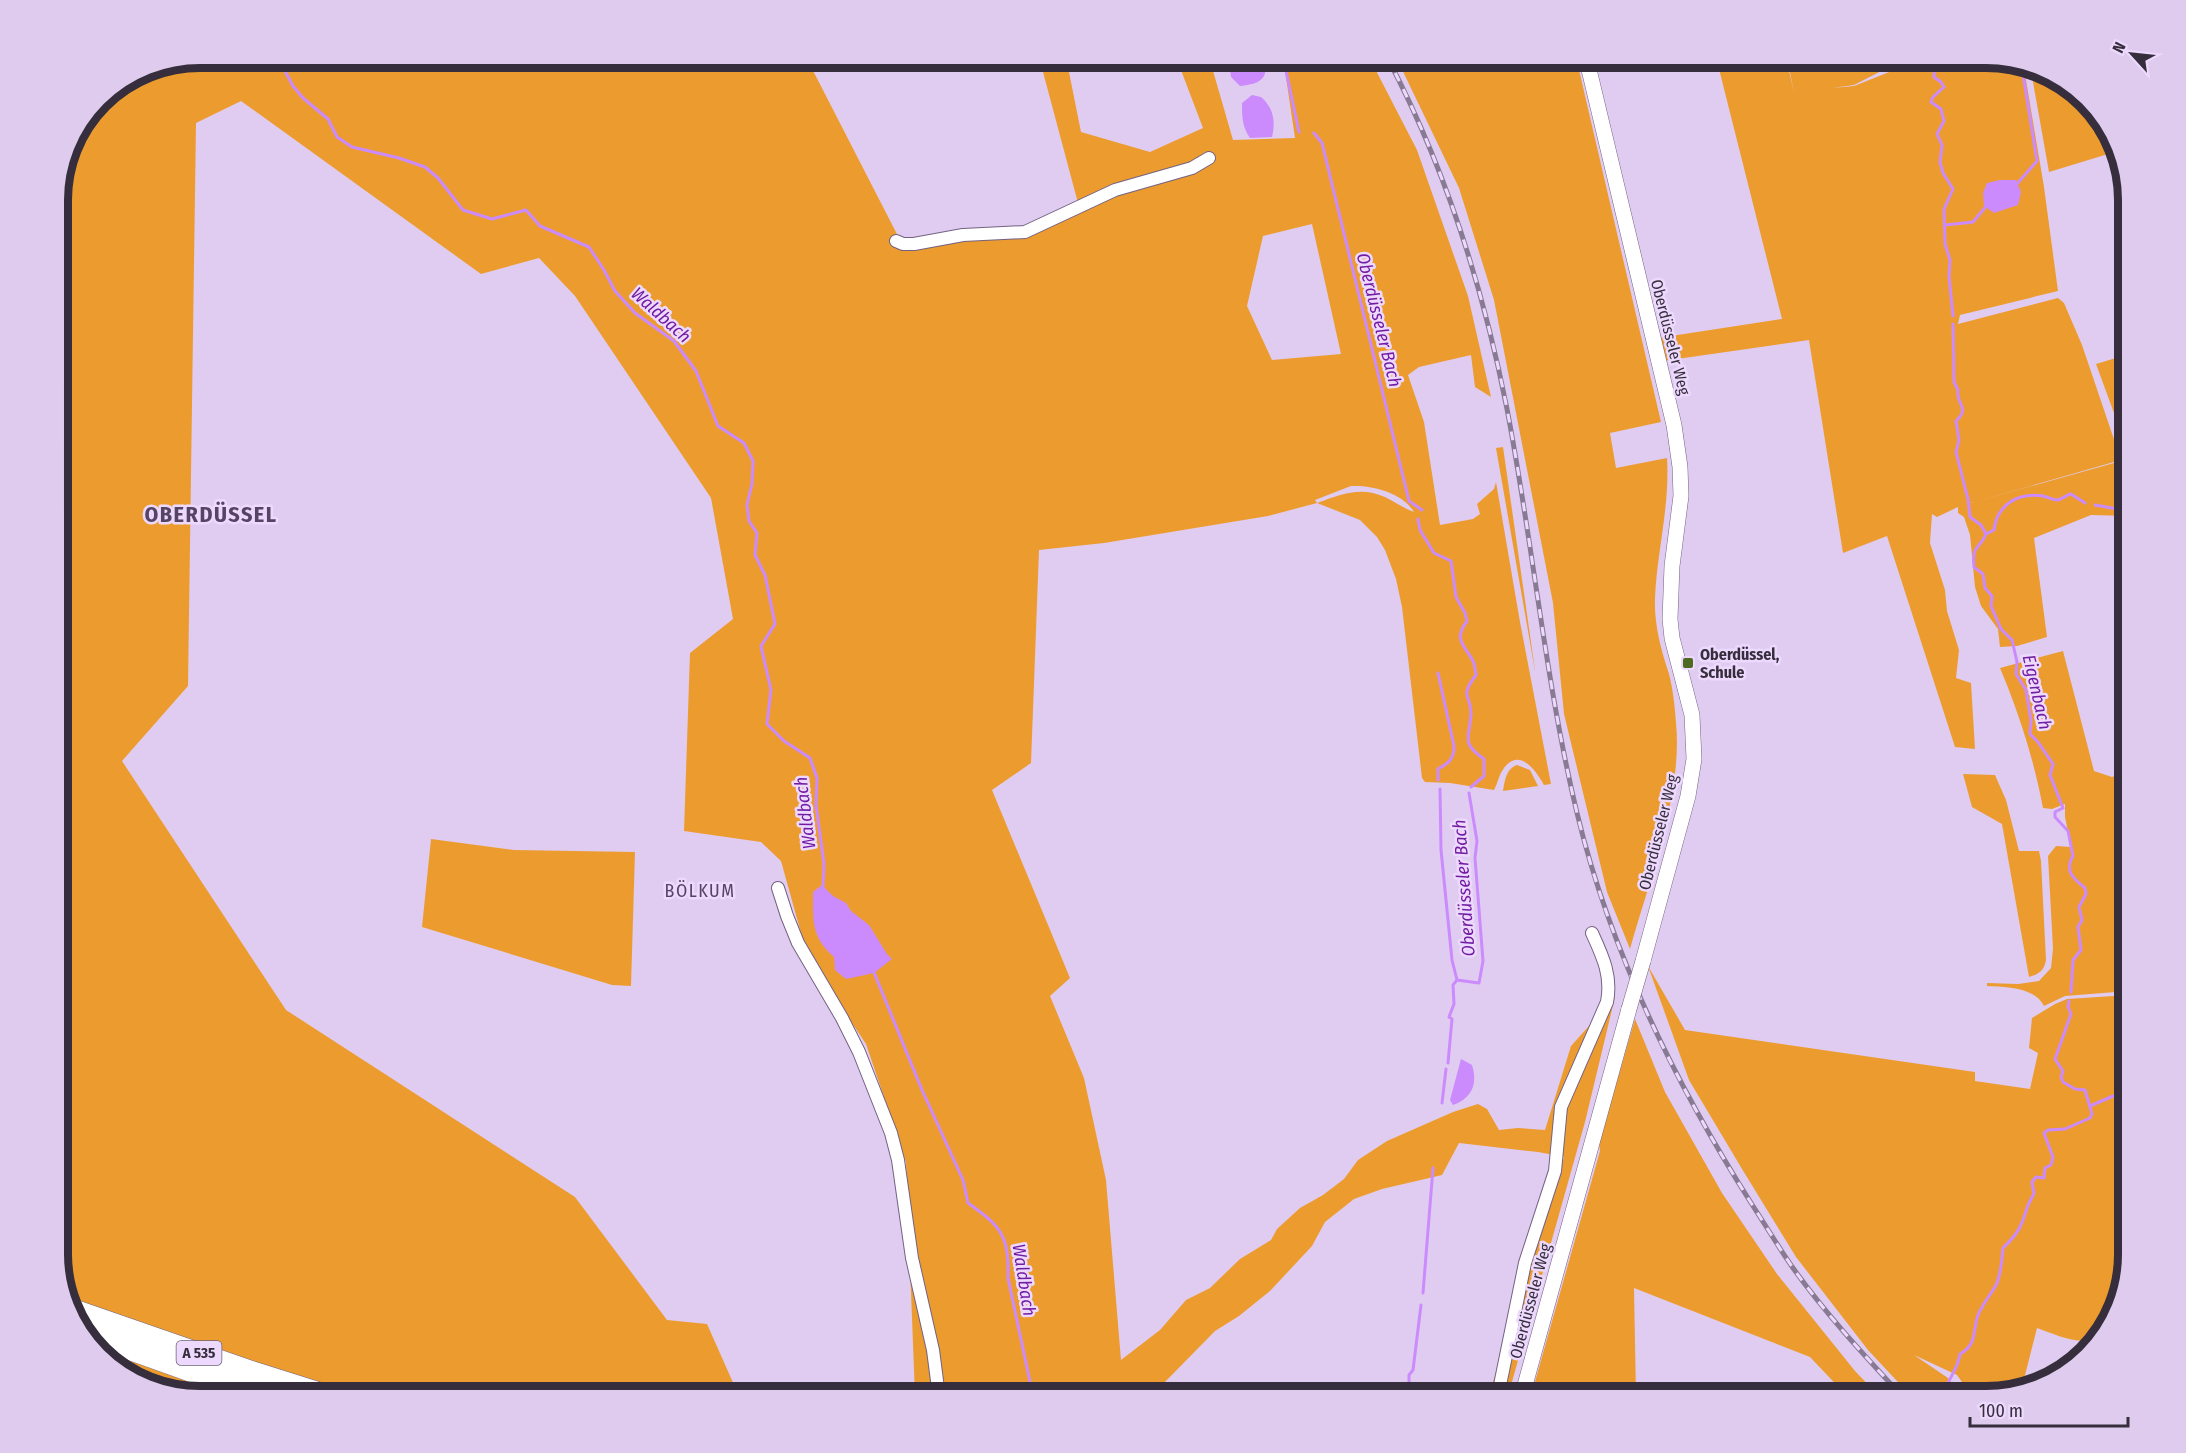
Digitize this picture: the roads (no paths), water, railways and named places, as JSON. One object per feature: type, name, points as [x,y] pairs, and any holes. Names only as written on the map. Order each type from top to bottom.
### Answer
[{"type":"highway","name":"A 535","points":[[81,1313],[298,1386]]},
{"type":"highway","name":"A 535","points":[[99,1338],[232,1386]]},
{"type":"street","name":"Oberdüsseler Weg","points":[[1525,1386],[1686,806],[1693,768],[1692,715],[1672,638],[1670,609],[1672,566],[1680,512],[1680,467],[1674,425],[1589,68]]},
{"type":"street","points":[[896,241],[903,244],[914,244],[963,236],[1025,232],[1115,190],[1192,168],[1209,158]]},
{"type":"street","points":[[778,888],[798,943],[860,1052],[891,1133],[898,1160],[912,1258],[933,1350],[938,1386]]},
{"type":"street","name":"Oberdüsseler Weg","points":[[1500,1386],[1504,1355],[1525,1263],[1555,1171],[1561,1107],[1609,993],[1606,965],[1592,933]]},
{"type":"waterway","name":"Waldbach","points":[[281,68],[286,72]]},
{"type":"waterway","name":"Waldbach","points":[[286,68],[293,86],[303,98],[328,119],[337,137],[352,147],[399,158],[425,167],[438,178],[463,210],[492,219],[526,210],[540,226],[589,247],[615,291],[635,313],[674,341],[696,371],[718,426],[744,443],[753,461],[752,484],[747,505],[749,521],[757,533],[755,555],[765,575],[775,624],[761,646],[771,690],[767,724],[784,741],[810,758],[817,778],[816,805],[824,864],[823,887]]},
{"type":"waterway","name":"Oberdüsseler Bach","points":[[1285,68],[1299,132]]},
{"type":"waterway","name":"Eigenbach","points":[[1935,68],[1934,77],[1944,87],[1931,102],[1941,109],[1944,121],[1937,134],[1942,145],[1940,162],[1943,173],[1953,189],[1944,209],[1945,244],[1950,260],[1949,276],[1953,316]]},
{"type":"waterway","points":[[2016,185],[2037,161],[2023,73]]},
{"type":"waterway","name":"Oberdüsseler Bach","points":[[1314,133],[1322,143],[1409,501],[1422,510]]},
{"type":"waterway","points":[[1945,225],[1973,222],[1988,204]]},
{"type":"waterway","name":"Eigenbach","points":[[1953,324],[1954,382],[1962,409],[1956,421],[1959,440],[1956,452],[1968,499],[1970,517],[1981,525],[1986,534],[1975,550],[1974,567],[1983,574],[1985,588],[1992,596],[1991,606],[2001,629],[2012,640],[2017,662],[2016,674],[2026,690],[2031,720],[2030,734],[2053,764],[2050,775],[2063,808],[2055,812],[2055,817],[2068,831],[2073,856],[2069,866],[2071,874],[2085,888],[2086,894],[2079,907],[2082,920],[2078,927],[2081,950],[2073,960],[2071,992]]},
{"type":"waterway","points":[[1986,534],[1994,530],[2004,507],[2018,498],[2034,495],[2058,500],[2071,494],[2085,503]]},
{"type":"waterway","points":[[2095,505],[2118,509]]},
{"type":"waterway","name":"Oberdüsseler Bach","points":[[1418,519],[1420,530],[1434,553],[1451,561],[1456,597],[1467,621],[1460,638],[1474,663],[1476,675],[1467,693],[1471,708],[1468,740],[1472,749],[1484,759],[1484,776],[1471,787]]},
{"type":"waterway","points":[[1438,673],[1454,746],[1450,760],[1438,769],[1438,780]]},
{"type":"waterway","points":[[1440,789],[1441,850],[1452,960],[1457,980]]},
{"type":"waterway","name":"Oberdüsseler Bach","points":[[1457,980],[1479,983],[1483,961],[1475,858],[1477,841],[1469,793]]},
{"type":"waterway","name":"Waldbach","points":[[873,970],[922,1090],[963,1180],[968,1203],[996,1226],[1005,1242],[1008,1278],[1031,1386]]},
{"type":"waterway","name":"Oberdüsseler Bach","points":[[1448,1063],[1452,1019],[1449,1017],[1454,1004],[1453,985],[1457,980]]},
{"type":"waterway","name":"Eigenbach","points":[[1947,1386],[1960,1354],[1971,1343],[1980,1310],[1998,1281],[2003,1248],[2012,1239],[2023,1220],[2034,1194],[2032,1182],[2036,1177],[2044,1178],[2045,1168],[2051,1165],[2053,1157],[2044,1133],[2048,1130],[2065,1129],[2090,1118],[2092,1114],[2085,1090],[2075,1089],[2063,1082],[2061,1077],[2063,1071],[2055,1059],[2071,1014],[2068,1007],[2069,1001]]},
{"type":"waterway","name":"Oberdüsseler Bach","points":[[1442,1103],[1446,1069]]},
{"type":"waterway","points":[[2090,1106],[2118,1096]]},
{"type":"waterway","name":"Oberdüsseler Bach","points":[[1423,1293],[1433,1168]]},
{"type":"waterway","name":"Oberdüsseler Bach","points":[[1409,1382],[1409,1375],[1413,1370],[1421,1305]]},
{"type":"railway","points":[[1392,68],[1427,141],[1444,185],[1460,228],[1486,318],[1507,409],[1566,763],[1591,865],[1608,917],[1627,967],[1672,1066],[1725,1160],[1805,1285],[1893,1386]]},
{"type":"place","name":"Oberdüssel, Schule","points":[[1688,663]]},
{"type":"district","name":"OBERDÜSSEL","points":[[211,514]]},
{"type":"district","name":"BÖLKUM","points":[[700,891]]}]
